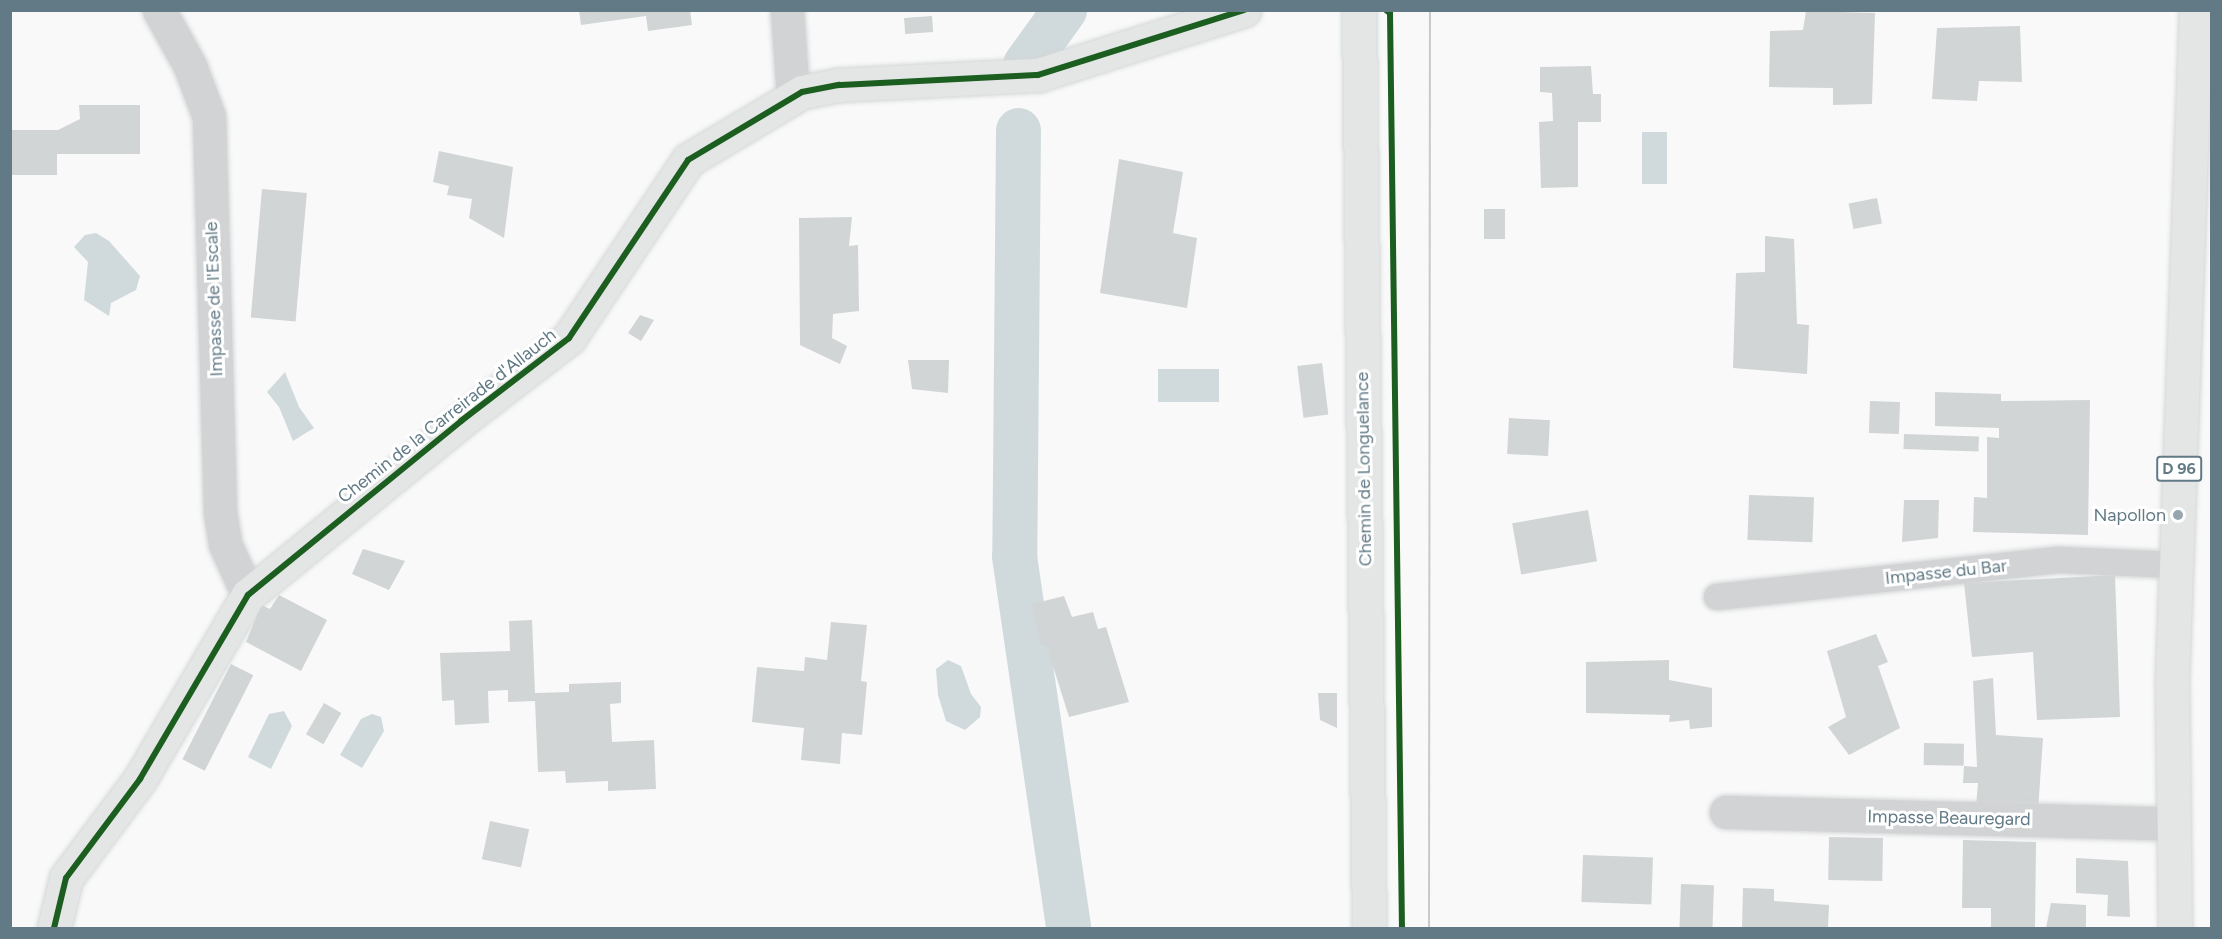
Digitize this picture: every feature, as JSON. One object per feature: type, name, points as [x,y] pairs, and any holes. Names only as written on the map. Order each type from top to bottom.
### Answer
[{"type":"street","name":"Impasse de l'Escale","points":[[159,10],[161,20],[190,66],[209,117],[220,512],[225,544],[248,595]]},
{"type":"street","points":[[787,10],[793,98]]},
{"type":"street","name":"Chemin de la Carreirade d'Allauch","points":[[54,928],[66,878],[140,779],[248,595],[460,421],[569,338],[688,160],[802,92],[839,85],[1038,75],[1244,10]]},
{"type":"street","name":"Chemin de Longuelance","points":[[1359,10],[1369,928]]},
{"type":"street","name":"D 96","points":[[2175,928],[2172,824],[2176,565],[2196,10]]},
{"type":"street","name":"Impasse Beauregard","points":[[1726,812],[2172,824]]},
{"type":"lane","name":"Impasse du Bar","points":[[1717,597],[2060,560],[2176,565]]},
{"type":"shaded area","points":[[1642,132],[1667,132],[1667,184],[1642,184]]},
{"type":"shaded area","points":[[96,233],[109,241],[140,276],[136,290],[111,303],[109,316],[84,300],[88,262],[74,247],[85,235]]},
{"type":"shaded area","points":[[1158,369],[1219,369],[1219,402],[1158,402]]},
{"type":"shaded area","points":[[285,372],[299,407],[314,428],[293,441],[279,407],[267,392]]},
{"type":"shaded area","points":[[948,660],[961,666],[971,694],[981,707],[980,717],[965,730],[946,721],[938,695],[936,669]]},
{"type":"shaded area","points":[[284,711],[292,726],[271,769],[248,757],[269,714]]},
{"type":"shaded area","points":[[372,714],[381,717],[384,731],[362,768],[340,755],[361,719]]},
{"type":"building","points":[[579,10],[690,10],[692,25],[648,31],[646,16],[581,25]]},
{"type":"building","points":[[1806,11],[1875,13],[1872,104],[1833,105],[1833,88],[1769,87],[1770,31],[1803,30]]},
{"type":"building","points":[[932,16],[933,32],[905,34],[904,18]]},
{"type":"building","points":[[2020,26],[2022,82],[1979,81],[1977,101],[1932,99],[1937,28]]},
{"type":"building","points":[[1591,66],[1593,94],[1601,94],[1601,122],[1578,122],[1578,187],[1541,188],[1539,122],[1553,121],[1552,93],[1540,92],[1540,67]]},
{"type":"building","points":[[79,105],[140,105],[140,154],[57,154],[57,175],[10,175],[10,130],[58,130],[80,119]]},
{"type":"building","points":[[439,151],[513,167],[504,238],[469,218],[472,199],[447,195],[449,186],[433,182]]},
{"type":"building","points":[[1119,159],[1183,172],[1173,233],[1197,238],[1187,308],[1100,293]]},
{"type":"building","points":[[262,189],[307,193],[296,321],[251,318]]},
{"type":"building","points":[[1877,198],[1882,224],[1853,229],[1849,204]]},
{"type":"building","points":[[1484,209],[1505,209],[1505,239],[1484,239]]},
{"type":"building","points":[[852,217],[849,246],[858,245],[859,311],[833,314],[832,338],[847,346],[840,364],[800,345],[799,218]]},
{"type":"building","points":[[1765,236],[1794,239],[1797,324],[1809,325],[1807,374],[1733,368],[1736,273],[1765,272]]},
{"type":"building","points":[[640,315],[654,320],[641,341],[628,333]]},
{"type":"building","points":[[908,360],[949,360],[948,393],[912,389]]},
{"type":"building","points":[[1322,363],[1328,415],[1304,418],[1297,366]]},
{"type":"building","points":[[1935,392],[2001,394],[2001,401],[2090,400],[2088,535],[1973,532],[1974,497],[1987,498],[1987,437],[1999,438],[1999,428],[1935,426]]},
{"type":"building","points":[[1870,401],[1900,402],[1899,434],[1869,433]]},
{"type":"building","points":[[1509,418],[1550,420],[1548,456],[1507,454]]},
{"type":"building","points":[[1904,434],[1979,437],[1978,452],[1903,449]]},
{"type":"building","points":[[1749,495],[1814,497],[1812,542],[1747,540]]},
{"type":"building","points":[[1904,500],[1939,500],[1938,538],[1902,542]]},
{"type":"building","points":[[1588,510],[1597,561],[1521,575],[1512,523]]},
{"type":"building","points":[[363,549],[405,561],[389,590],[352,574]]},
{"type":"building","points":[[2115,575],[2120,717],[2037,720],[2033,652],[1972,657],[1964,583]]},
{"type":"building","points":[[279,595],[327,620],[301,671],[246,642],[261,605],[270,609]]},
{"type":"building","points":[[1064,596],[1072,617],[1093,612],[1098,629],[1106,627],[1129,702],[1069,717],[1047,647],[1040,644],[1032,604]]},
{"type":"building","points":[[532,620],[535,693],[569,692],[569,684],[621,682],[621,703],[610,704],[612,742],[654,740],[656,789],[608,791],[608,781],[566,783],[565,771],[538,772],[535,701],[508,702],[508,690],[488,691],[489,723],[455,725],[454,700],[442,701],[440,653],[510,651],[509,621]]},
{"type":"building","points":[[831,622],[867,625],[861,681],[867,682],[862,735],[842,733],[840,764],[801,760],[804,728],[752,722],[757,667],[804,671],[805,657],[827,660]]},
{"type":"building","points":[[1876,634],[1888,662],[1878,666],[1900,728],[1849,755],[1828,727],[1846,717],[1827,651]]},
{"type":"building","points":[[1669,660],[1669,680],[1712,688],[1712,727],[1690,729],[1689,720],[1669,722],[1670,715],[1586,713],[1586,662]]},
{"type":"building","points":[[231,664],[253,675],[205,771],[182,759]]},
{"type":"building","points":[[1993,678],[1996,735],[2043,738],[2038,811],[1976,806],[1978,783],[1963,783],[1964,766],[1977,767],[1973,681]]},
{"type":"building","points":[[1318,693],[1337,693],[1337,728],[1320,720]]},
{"type":"building","points":[[324,703],[341,713],[323,744],[306,734]]},
{"type":"building","points":[[1924,743],[1964,744],[1964,766],[1924,765]]},
{"type":"building","points":[[490,821],[529,829],[521,867],[482,859]]},
{"type":"building","points":[[1829,837],[1883,838],[1882,881],[1828,880]]},
{"type":"building","points":[[1963,840],[2036,842],[2035,928],[1991,928],[1991,908],[1962,908]]},
{"type":"building","points":[[1583,855],[1653,857],[1651,904],[1581,902]]},
{"type":"building","points":[[2076,858],[2128,861],[2130,917],[2107,916],[2108,895],[2076,893]]},
{"type":"building","points":[[1681,884],[1714,885],[1712,928],[1679,928]]},
{"type":"building","points":[[1743,888],[1774,889],[1774,901],[1829,905],[1828,928],[1742,928]]},
{"type":"building","points":[[2051,903],[2086,905],[2086,928],[2046,928]]},
{"type":"waterway","points":[[1025,64],[1064,10]]},
{"type":"waterway","points":[[1018,130],[1014,556],[1068,928]]},
{"type":"tram line","points":[[1429,928],[1430,10]]},
{"type":"cycle path","points":[[54,928],[66,878],[140,779],[248,595],[461,421],[569,338],[688,160],[802,92],[839,85],[1038,75],[1244,10]]},
{"type":"cycle path","points":[[1386,10],[1390,13],[1402,928]]},
{"type":"place","name":"Napollon","points":[[2178,515]]}]
